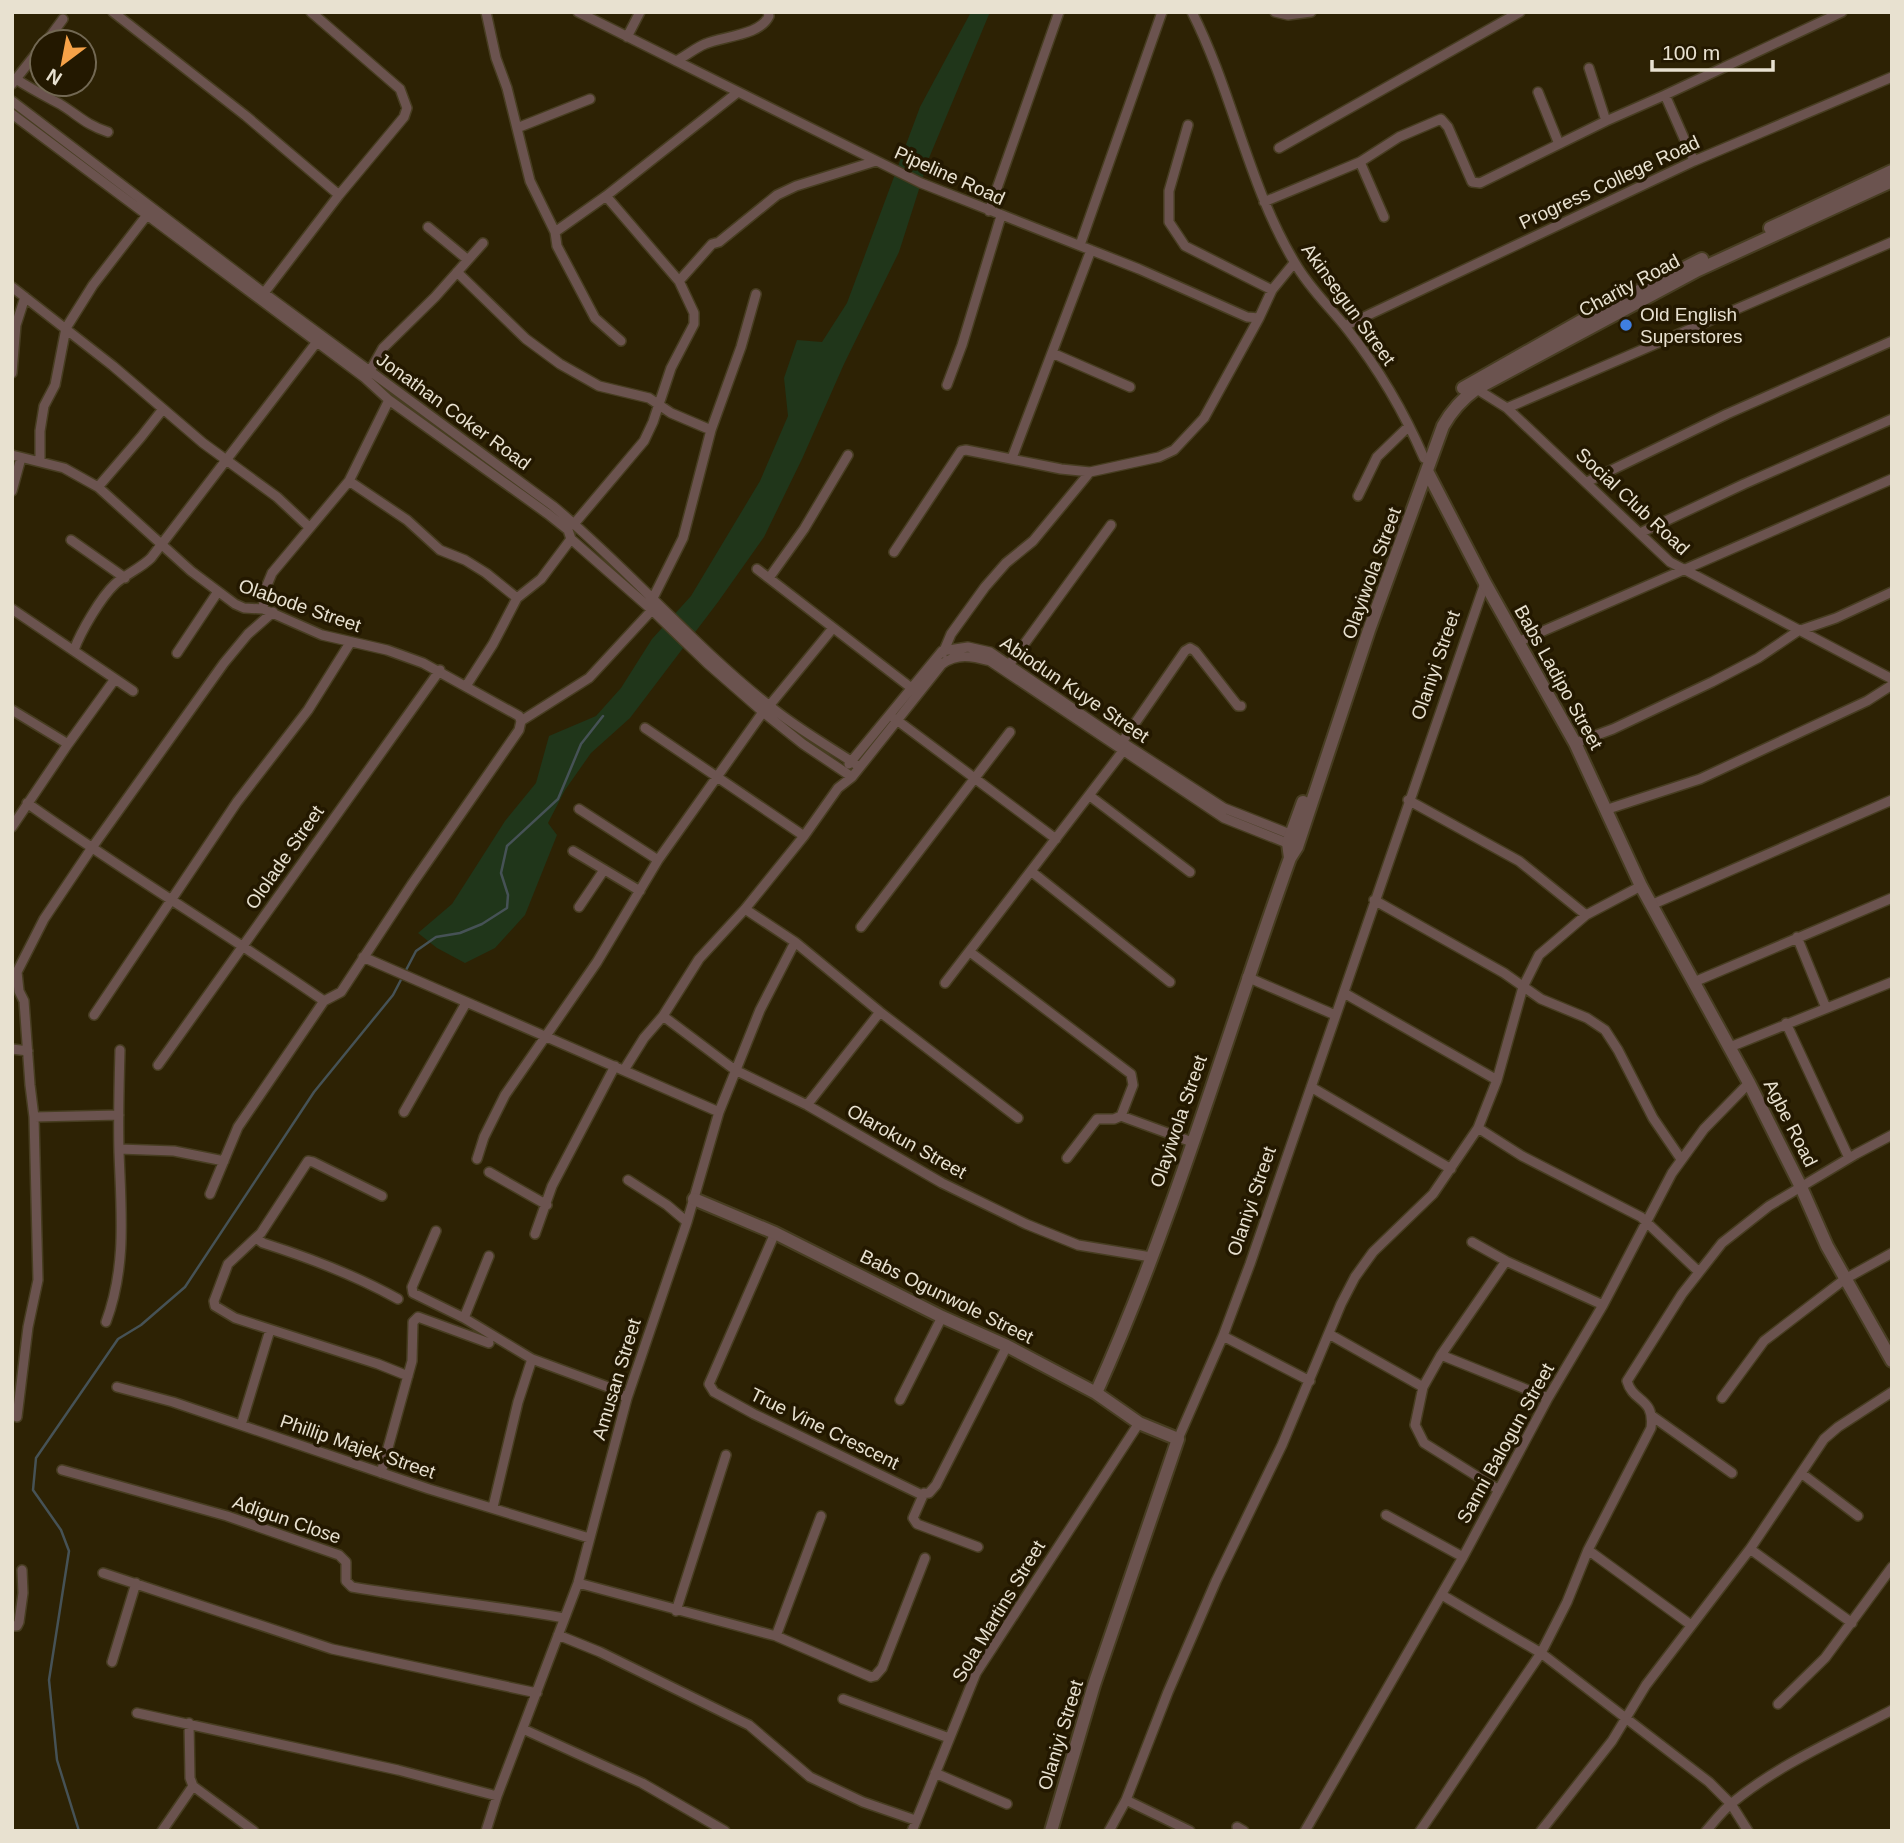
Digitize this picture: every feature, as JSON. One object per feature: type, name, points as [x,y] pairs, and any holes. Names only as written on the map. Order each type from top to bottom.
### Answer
[{"type":"street","points":[[113,12],[246,116],[338,195]]},
{"type":"street","points":[[264,293],[338,195],[404,117],[407,108],[400,89],[310,12]]},
{"type":"street","points":[[486,12],[496,58],[507,88],[534,191],[555,232],[556,246],[595,318],[621,341]]},
{"type":"street","name":"Pipeline Road","points":[[578,12],[896,172],[1091,250],[1247,317],[1259,318]]},
{"type":"street","points":[[628,37],[640,12]]},
{"type":"street","points":[[676,61],[702,45],[735,37],[766,22],[768,12]]},
{"type":"street","points":[[989,211],[1059,12]]},
{"type":"street","points":[[1080,246],[1162,12]]},
{"type":"street","name":"Akinsegun Street","points":[[1192,12],[1265,202],[1294,263],[1321,301],[1369,357],[1409,426],[1425,464]]},
{"type":"street","points":[[1275,12],[1289,15],[1311,12]]},
{"type":"street","points":[[1279,148],[1520,12]]},
{"type":"street","points":[[1265,202],[1360,162],[1399,136],[1441,119],[1448,127],[1472,182],[1480,183],[1606,121],[1842,12]]},
{"type":"street","points":[[57,28],[64,19]]},
{"type":"street","points":[[28,64],[14,81],[61,104],[87,125],[108,132]]},
{"type":"street","points":[[1589,68],[1606,121]]},
{"type":"street","name":"Progress College Road","points":[[1345,326],[1694,161],[1892,77]]},
{"type":"street","points":[[555,232],[606,197],[738,92]]},
{"type":"street","points":[[1538,92],[1559,144]]},
{"type":"street","points":[[1665,95],[1694,161]]},
{"type":"street","points":[[517,128],[590,100]]},
{"type":"street","name":"Jonathan Coker Road","points":[[12,101],[574,524],[707,663],[766,709],[803,744],[848,774]]},
{"type":"street","name":"Jonathan Coker Road","points":[[12,114],[365,378],[389,400],[548,514],[568,530],[571,539],[652,605]]},
{"type":"street","points":[[1188,125],[1169,191],[1169,222],[1185,246],[1272,290]]},
{"type":"street","points":[[679,281],[712,244],[719,242],[777,195],[796,186],[876,161]]},
{"type":"street","points":[[1360,162],[1384,217]]},
{"type":"street","name":"Charity Road","points":[[1425,464],[1449,416],[1472,386],[1538,344],[1681,268],[1892,171]]},
{"type":"street","name":"Charity Road","points":[[1472,386],[1698,270],[1892,181]]},
{"type":"street","points":[[574,524],[644,441],[671,368],[694,324],[694,313],[679,281],[606,197]]},
{"type":"street","points":[[40,461],[40,431],[44,406],[55,385],[66,328],[93,285],[147,215]]},
{"type":"street","points":[[947,385],[962,345],[1001,216]]},
{"type":"street","points":[[428,227],[468,260]]},
{"type":"street","points":[[1507,408],[1892,242]]},
{"type":"street","points":[[370,371],[383,348],[483,243]]},
{"type":"street","points":[[1012,458],[1091,250]]},
{"type":"street","points":[[894,552],[961,451],[1090,472],[1159,457],[1174,450],[1204,418],[1272,290],[1294,263]]},
{"type":"street","points":[[457,272],[526,339],[560,364],[599,386],[649,398],[671,413],[710,430]]},
{"type":"street","points":[[12,287],[66,328],[227,461],[278,497],[309,527]]},
{"type":"street","points":[[210,1194],[238,1127],[324,1001],[341,992],[519,730],[521,721],[589,678],[652,605],[683,538],[710,430],[741,347],[756,294]]},
{"type":"street","points":[[12,373],[16,325],[25,297]]},
{"type":"street","points":[[1587,482],[1727,414],[1892,341]]},
{"type":"street","points":[[74,650],[84,625],[115,584],[143,566],[316,343]]},
{"type":"street","points":[[1052,353],[1130,387]]},
{"type":"street","name":"Social Club Road","points":[[1472,386],[1507,408],[1670,562],[1892,679]]},
{"type":"street","points":[[17,1417],[28,1327],[38,1280],[34,1117],[24,1001],[19,991],[17,972],[44,919],[91,849],[224,663],[268,611],[265,590],[272,573],[349,481],[389,400]]},
{"type":"street","points":[[98,487],[163,409]]},
{"type":"street","points":[[1640,533],[1892,419]]},
{"type":"street","points":[[1358,496],[1377,457],[1409,426]]},
{"type":"street","points":[[769,578],[798,538],[849,455]]},
{"type":"street","points":[[12,491],[17,456]]},
{"type":"street","name":"Olabode Street","points":[[17,456],[64,468],[98,487],[217,593],[244,608],[268,611],[322,635],[387,650],[440,670],[519,716],[521,721]]},
{"type":"street","name":"Babs Ladipo Street","points":[[1425,464],[1485,583],[1575,743],[1651,905]]},
{"type":"street","name":"Olayiwola Street","points":[[1096,1393],[1151,1257],[1192,1142],[1425,464]]},
{"type":"street","points":[[535,1234],[552,1186],[619,1068],[663,1016],[699,959],[746,909],[804,836],[848,774],[914,690],[985,587],[1006,563],[1033,541],[1090,472]]},
{"type":"street","points":[[1518,642],[1892,479]]},
{"type":"street","points":[[349,481],[407,520],[440,550],[465,560],[517,598]]},
{"type":"street","points":[[1009,665],[1111,525]]},
{"type":"street","points":[[466,686],[493,645],[517,598],[541,579],[571,539]]},
{"type":"street","points":[[71,540],[125,578]]},
{"type":"street","points":[[757,569],[914,690]]},
{"type":"street","name":"Olaniyi Street","points":[[1053,1830],[1094,1685],[1178,1439],[1223,1336],[1485,583]]},
{"type":"street","points":[[1575,743],[1613,729],[1712,682],[1758,658],[1798,631],[1836,618],[1892,592]]},
{"type":"street","points":[[177,653],[217,593]]},
{"type":"street","points":[[12,608],[133,691]]},
{"type":"street","points":[[477,1159],[497,1107],[597,962],[658,860],[766,709],[833,628]]},
{"type":"street","points":[[94,1014],[237,802],[308,710],[350,643]]},
{"type":"street","name":"Abiodun Kuye Street","points":[[942,651],[961,647],[981,649],[1009,665],[1124,746]]},
{"type":"street","points":[[945,983],[1090,796],[1185,651],[1190,648],[1195,651],[1238,706],[1241,706]]},
{"type":"street","points":[[914,690],[946,661],[942,651]]},
{"type":"street","name":"Abiodun Kuye Street","points":[[946,661],[969,656],[990,661],[1224,808],[1258,823],[1293,844]]},
{"type":"street","name":"Ololade Street","points":[[158,1065],[440,670]]},
{"type":"street","points":[[12,827],[115,679]]},
{"type":"street","points":[[1605,810],[1700,779],[1867,701],[1892,685]]},
{"type":"street","name":"Jonathan Coker Road","points":[[766,709],[856,764]]},
{"type":"street","points":[[12,710],[68,744]]},
{"type":"street","points":[[893,717],[1056,839]]},
{"type":"street","points":[[645,728],[804,836]]},
{"type":"street","points":[[861,927],[1010,732]]},
{"type":"street","points":[[1090,796],[1190,872]]},
{"type":"street","points":[[1408,800],[1519,862],[1586,915]]},
{"type":"street","points":[[1651,905],[1892,800]]},
{"type":"street","points":[[27,803],[91,849],[173,899],[324,1001]]},
{"type":"street","points":[[579,809],[658,860]]},
{"type":"street","points":[[573,851],[640,891]]},
{"type":"street","points":[[579,907],[604,870]]},
{"type":"street","points":[[1032,872],[1170,982]]},
{"type":"street","points":[[1109,1831],[1126,1800],[1168,1692],[1216,1581],[1258,1499],[1355,1277],[1373,1252],[1433,1194],[1478,1128],[1497,1080],[1523,986],[1539,955],[1586,915],[1641,886]]},
{"type":"street","points":[[1374,900],[1541,999],[1587,1018],[1605,1030],[1653,1118],[1681,1159]]},
{"type":"street","points":[[1694,982],[1797,937],[1891,901]]},
{"type":"street","name":"Agbe Road","points":[[1651,905],[1749,1083],[1827,1246],[1890,1353]]},
{"type":"street","points":[[746,909],[795,943],[1017,1118]]},
{"type":"street","points":[[1797,937],[1826,1008]]},
{"type":"street","name":"Amusan Street","points":[[486,1831],[578,1583],[627,1398],[687,1222],[719,1112],[772,984],[795,943]]},
{"type":"street","points":[[970,952],[1131,1074],[1133,1085],[1121,1116]]},
{"type":"street","points":[[363,957],[719,1112]]},
{"type":"street","points":[[1247,977],[1335,1015]]},
{"type":"street","points":[[1730,1047],[1892,982]]},
{"type":"street","points":[[1344,993],[1497,1080]]},
{"type":"street","points":[[404,1112],[466,1003]]},
{"type":"street","points":[[807,1105],[880,1012]]},
{"type":"street","name":"Olarokun Street","points":[[663,1016],[735,1070],[807,1105],[942,1183],[1026,1224],[1078,1245],[1151,1257]]},
{"type":"street","points":[[1786,1023],[1849,1158]]},
{"type":"street","points":[[12,1049],[28,1051]]},
{"type":"street","points":[[106,1322],[114,1302],[122,1250],[118,1115],[120,1050]]},
{"type":"street","name":"Sanni Balogun Street","points":[[1305,1831],[1463,1557],[1548,1398],[1603,1305],[1672,1172],[1704,1129],[1749,1083]]},
{"type":"street","points":[[1311,1087],[1451,1169]]},
{"type":"street","points":[[34,1117],[118,1115]]},
{"type":"street","points":[[1067,1158],[1097,1119],[1114,1119],[1121,1116],[1192,1142]]},
{"type":"street","points":[[1478,1128],[1522,1156],[1634,1212],[1648,1222],[1699,1272]]},
{"type":"street","points":[[1420,1831],[1541,1653],[1567,1602],[1588,1550],[1651,1427],[1650,1408],[1630,1388],[1627,1381],[1676,1303],[1722,1243],[1769,1206],[1892,1135]]},
{"type":"street","points":[[119,1149],[174,1152],[224,1161]]},
{"type":"street","points":[[382,1196],[313,1161],[307,1161],[256,1238],[228,1264],[214,1301],[219,1310],[270,1330],[408,1376]]},
{"type":"street","points":[[489,1172],[547,1205]]},
{"type":"street","points":[[628,1180],[667,1205],[687,1222]]},
{"type":"street","name":"Babs Ogunwole Street","points":[[694,1199],[775,1233],[942,1317],[1007,1346],[1096,1393],[1139,1423],[1178,1439]]},
{"type":"street","points":[[436,1231],[412,1292],[464,1318],[532,1359],[608,1387],[627,1398]]},
{"type":"street","name":"True Vine Crescent","points":[[775,1233],[709,1384],[714,1392],[754,1414],[920,1494],[924,1493]]},
{"type":"street","points":[[256,1238],[368,1282],[398,1299]]},
{"type":"street","points":[[1472,1241],[1506,1261],[1603,1305]]},
{"type":"street","points":[[1722,1398],[1764,1341],[1845,1279],[1892,1253]]},
{"type":"street","points":[[464,1318],[489,1256]]},
{"type":"street","points":[[1499,1490],[1424,1443],[1415,1425],[1423,1387],[1441,1355],[1506,1261]]},
{"type":"street","points":[[381,1473],[412,1361],[413,1322],[418,1317],[489,1343]]},
{"type":"street","points":[[900,1400],[942,1317]]},
{"type":"street","points":[[241,1425],[270,1330]]},
{"type":"street","points":[[1329,1334],[1423,1387]]},
{"type":"street","points":[[1223,1336],[1310,1381]]},
{"type":"street","points":[[978,1547],[917,1524],[913,1518],[924,1493],[929,1493],[936,1485],[1007,1346]]},
{"type":"street","points":[[1441,1355],[1548,1398]]},
{"type":"street","points":[[493,1507],[532,1359]]},
{"type":"street","name":"Phillip Majek Street","points":[[117,1387],[589,1538]]},
{"type":"street","points":[[1541,1831],[1591,1770],[1640,1694],[1750,1549],[1831,1433],[1892,1392]]},
{"type":"street","points":[[1652,1416],[1732,1473]]},
{"type":"street","name":"Sola Martins Street","points":[[912,1831],[976,1673],[1139,1423]]},
{"type":"street","points":[[676,1611],[726,1455]]},
{"type":"street","name":"Adigun Close","points":[[62,1470],[227,1517],[340,1555],[344,1558],[346,1581],[352,1587],[502,1606],[564,1618]]},
{"type":"street","points":[[1801,1473],[1858,1516]]},
{"type":"street","points":[[1386,1515],[1463,1557]]},
{"type":"street","points":[[776,1636],[821,1516]]},
{"type":"street","points":[[1750,1549],[1852,1623]]},
{"type":"street","points":[[1588,1550],[1691,1625]]},
{"type":"street","points":[[578,1583],[776,1636],[871,1677],[882,1668],[925,1558]]},
{"type":"street","points":[[1778,1704],[1825,1658],[1892,1567]]},
{"type":"street","points":[[12,1626],[17,1626],[19,1622],[22,1570]]},
{"type":"street","points":[[103,1573],[332,1649],[537,1693]]},
{"type":"street","points":[[112,1662],[136,1583]]},
{"type":"street","points":[[1441,1595],[1541,1653],[1709,1782],[1731,1804],[1748,1831]]},
{"type":"street","points":[[558,1635],[668,1684],[749,1725],[810,1777],[863,1802],[915,1820]]},
{"type":"street","points":[[842,1699],[950,1738]]},
{"type":"street","points":[[1706,1831],[1731,1804],[1796,1760],[1892,1710]]},
{"type":"street","points":[[136,1713],[398,1770],[497,1796]]},
{"type":"street","points":[[189,1723],[190,1778],[193,1786],[254,1831]]},
{"type":"street","points":[[523,1729],[642,1783],[725,1831]]},
{"type":"street","points":[[935,1773],[1007,1804]]},
{"type":"street","points":[[162,1831],[193,1786]]},
{"type":"street","points":[[1126,1800],[1190,1831]]},
{"type":"green space","points":[[971,12],[990,12],[929,158],[899,252],[764,537],[630,718],[591,753],[565,790],[548,823],[557,835],[525,915],[495,948],[465,963],[437,948],[418,933],[452,904],[505,821],[536,783],[549,736],[596,716],[621,688],[652,639],[691,596],[760,481],[788,416],[784,378],[797,340],[822,342],[847,303],[920,107]]},
{"type":"waterway","points":[[79,1831],[57,1760],[49,1680],[69,1551],[61,1530],[33,1490],[36,1458],[118,1339],[141,1325],[185,1287],[314,1092],[393,995],[416,951],[436,937],[460,933],[482,924],[507,908],[508,895],[501,873],[507,846],[558,799],[581,744],[603,716]]},
{"type":"place","name":"Old English Superstores","points":[[1626,325]]}]
